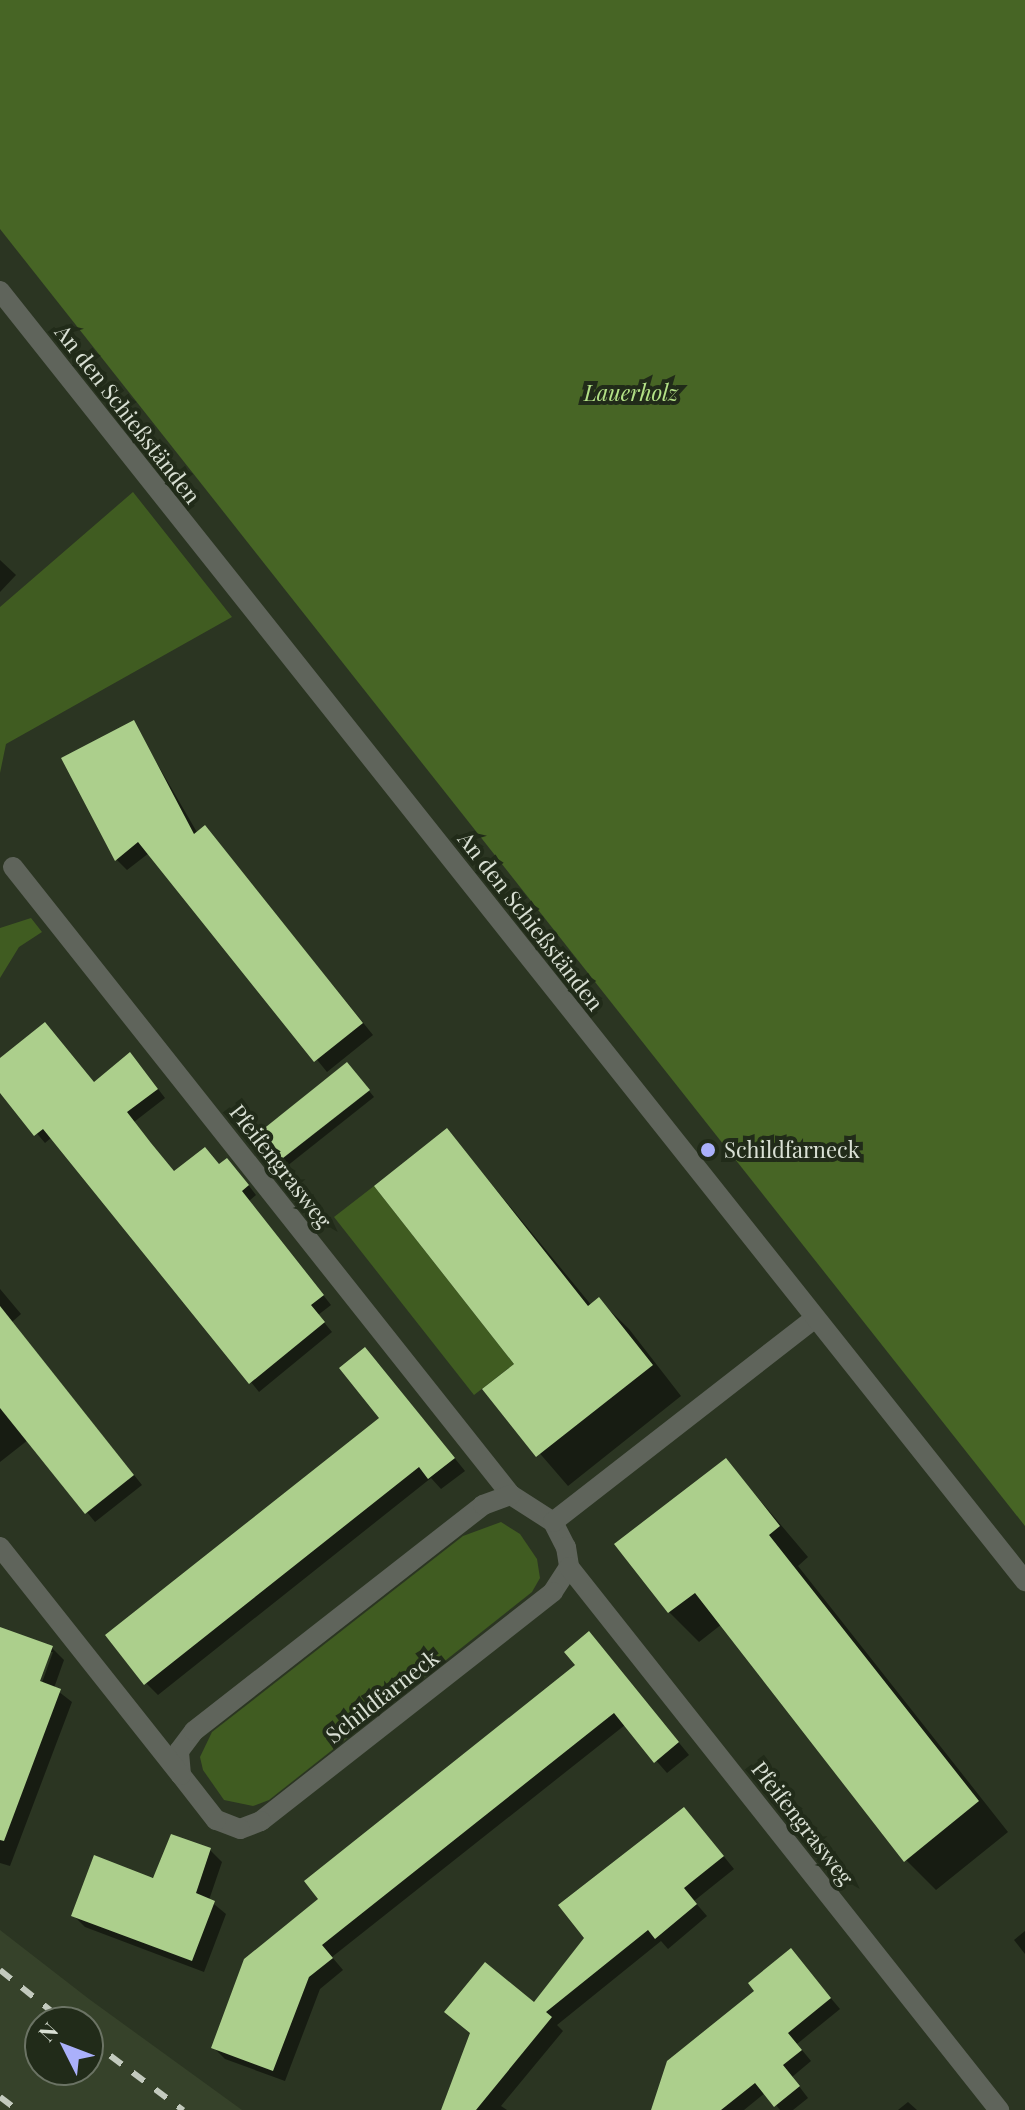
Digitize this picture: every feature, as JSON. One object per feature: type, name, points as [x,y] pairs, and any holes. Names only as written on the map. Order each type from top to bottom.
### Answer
[{"type":"street","name":"An den Schießständen","points":[[0,291],[1025,1581]]},
{"type":"street","name":"Pfeifengrasweg","points":[[13,867],[511,1495]]},
{"type":"street","points":[[553,1522],[815,1318]]},
{"type":"street","points":[[181,1775],[179,1751],[194,1731],[483,1505],[511,1495],[553,1522],[566,1547],[569,1567]]},
{"type":"street","name":"Schildfarneck","points":[[0,1547],[216,1820],[240,1829],[261,1821],[553,1592],[569,1567]]},
{"type":"street","name":"Pfeifengrasweg","points":[[569,1567],[999,2110]]},
{"type":"shaded area","points":[[0,1930],[99,2006],[24,2006],[24,2086],[104,2086],[104,2010],[242,2110],[0,2110]]},
{"type":"green space","name":"Lauerholz","points":[[0,0],[1025,0],[1025,1526],[0,229]]},
{"type":"green space","points":[[133,492],[232,617],[6,744],[0,773],[0,607]]},
{"type":"green space","points":[[31,918],[42,932],[19,947],[0,978],[0,928]]},
{"type":"green space","points":[[374,1186],[514,1364],[474,1395],[334,1217]]},
{"type":"green space","points":[[501,1522],[520,1534],[537,1559],[540,1578],[532,1592],[269,1800],[253,1806],[224,1800],[203,1770],[200,1757],[212,1732],[463,1536]]},
{"type":"building","points":[[134,720],[194,834],[205,825],[363,1023],[314,1062],[138,842],[115,861],[61,758]]},
{"type":"building","points":[[45,1022],[94,1082],[130,1052],[158,1089],[127,1112],[151,1143],[174,1171],[205,1147],[219,1164],[227,1158],[249,1185],[242,1191],[324,1295],[311,1305],[325,1322],[249,1384],[43,1129],[34,1136],[0,1093],[0,1058]]},
{"type":"building","points":[[347,1062],[370,1090],[269,1169],[247,1142]]},
{"type":"building","points":[[447,1128],[588,1306],[599,1297],[653,1365],[536,1457],[482,1389],[514,1364],[374,1186]]},
{"type":"building","points":[[0,1306],[134,1475],[85,1514],[0,1408]]},
{"type":"building","points":[[365,1347],[455,1458],[428,1479],[419,1467],[144,1685],[105,1635],[379,1418],[339,1368]]},
{"type":"building","points":[[726,1458],[780,1526],[769,1535],[979,1801],[904,1862],[695,1593],[668,1613],[614,1544]]},
{"type":"building","points":[[0,1627],[53,1646],[40,1681],[61,1689],[4,1841],[0,1840]]},
{"type":"building","points":[[589,1631],[679,1742],[654,1763],[614,1713],[322,1945],[333,1958],[309,1977],[273,2071],[211,2048],[244,1959],[318,1899],[304,1881],[575,1665],[564,1652]]},
{"type":"building","points":[[684,1807],[724,1856],[684,1888],[697,1904],[655,1939],[648,1930],[546,2012],[552,2017],[476,2110],[441,2110],[470,2033],[444,2012],[485,1962],[534,2002],[584,1938],[558,1905]]},
{"type":"building","points":[[171,1834],[211,1848],[196,1893],[215,1901],[192,1961],[71,1916],[94,1855],[153,1878]]},
{"type":"building","points":[[791,1948],[831,1998],[788,2033],[802,2050],[783,2065],[800,2086],[774,2107],[755,2083],[721,2110],[651,2110],[667,2061],[754,1991],[748,1983]]},
{"type":"railway","points":[[0,1970],[45,2006]]},
{"type":"railway","points":[[104,2051],[183,2110]]},
{"type":"railway","points":[[0,2097],[17,2110]]},
{"type":"place","name":"Schildfarneck","points":[[708,1150]]}]
